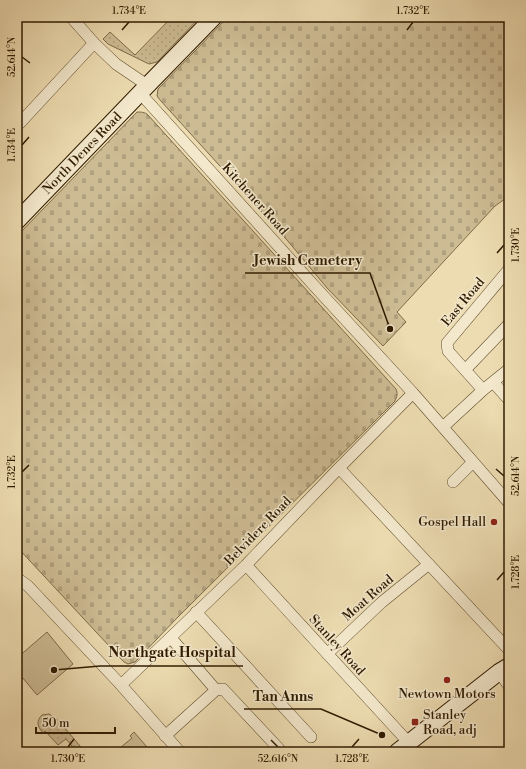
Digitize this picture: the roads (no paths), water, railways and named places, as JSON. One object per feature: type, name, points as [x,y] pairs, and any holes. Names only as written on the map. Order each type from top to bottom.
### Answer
[{"type":"street","name":"Kitchener Road","points":[[71,17],[94,43],[116,64],[142,81],[143,89],[318,290],[443,426],[509,503]]},
{"type":"street","name":"North Denes Road","points":[[17,221],[214,17]]},
{"type":"street","points":[[20,123],[94,43]]},
{"type":"street","name":"East Road","points":[[483,390],[448,351],[447,343],[509,269]]},
{"type":"street","points":[[464,370],[509,324]]},
{"type":"street","points":[[443,426],[509,369]]},
{"type":"street","points":[[493,382],[509,400]]},
{"type":"street","name":"Belvidere Road","points":[[121,685],[246,565],[413,393]]},
{"type":"street","points":[[452,482],[473,462]]},
{"type":"street","points":[[339,468],[509,650]]},
{"type":"street","name":"Moat Road","points":[[327,654],[382,602],[429,564]]},
{"type":"street","name":"Stanley Road","points":[[246,565],[327,654],[403,748]]},
{"type":"street","points":[[17,578],[28,586],[121,685],[180,752]]},
{"type":"street","points":[[196,612],[311,738]]},
{"type":"street","points":[[171,638],[216,690]]},
{"type":"street","points":[[403,748],[504,669],[509,686]]},
{"type":"street","points":[[165,736],[216,690],[223,689],[282,752]]},
{"type":"place","name":"Jewish Cemetery","points":[[390,329]]},
{"type":"place","name":"Gospel Hall","points":[[494,522]]},
{"type":"place","name":"Northgate Hospital","points":[[54,670]]},
{"type":"place","name":"Newtown Motors","points":[[447,680]]},
{"type":"place","name":"Stanley Road, adj","points":[[415,722]]},
{"type":"place","name":"Tan Anns","points":[[382,735]]}]
